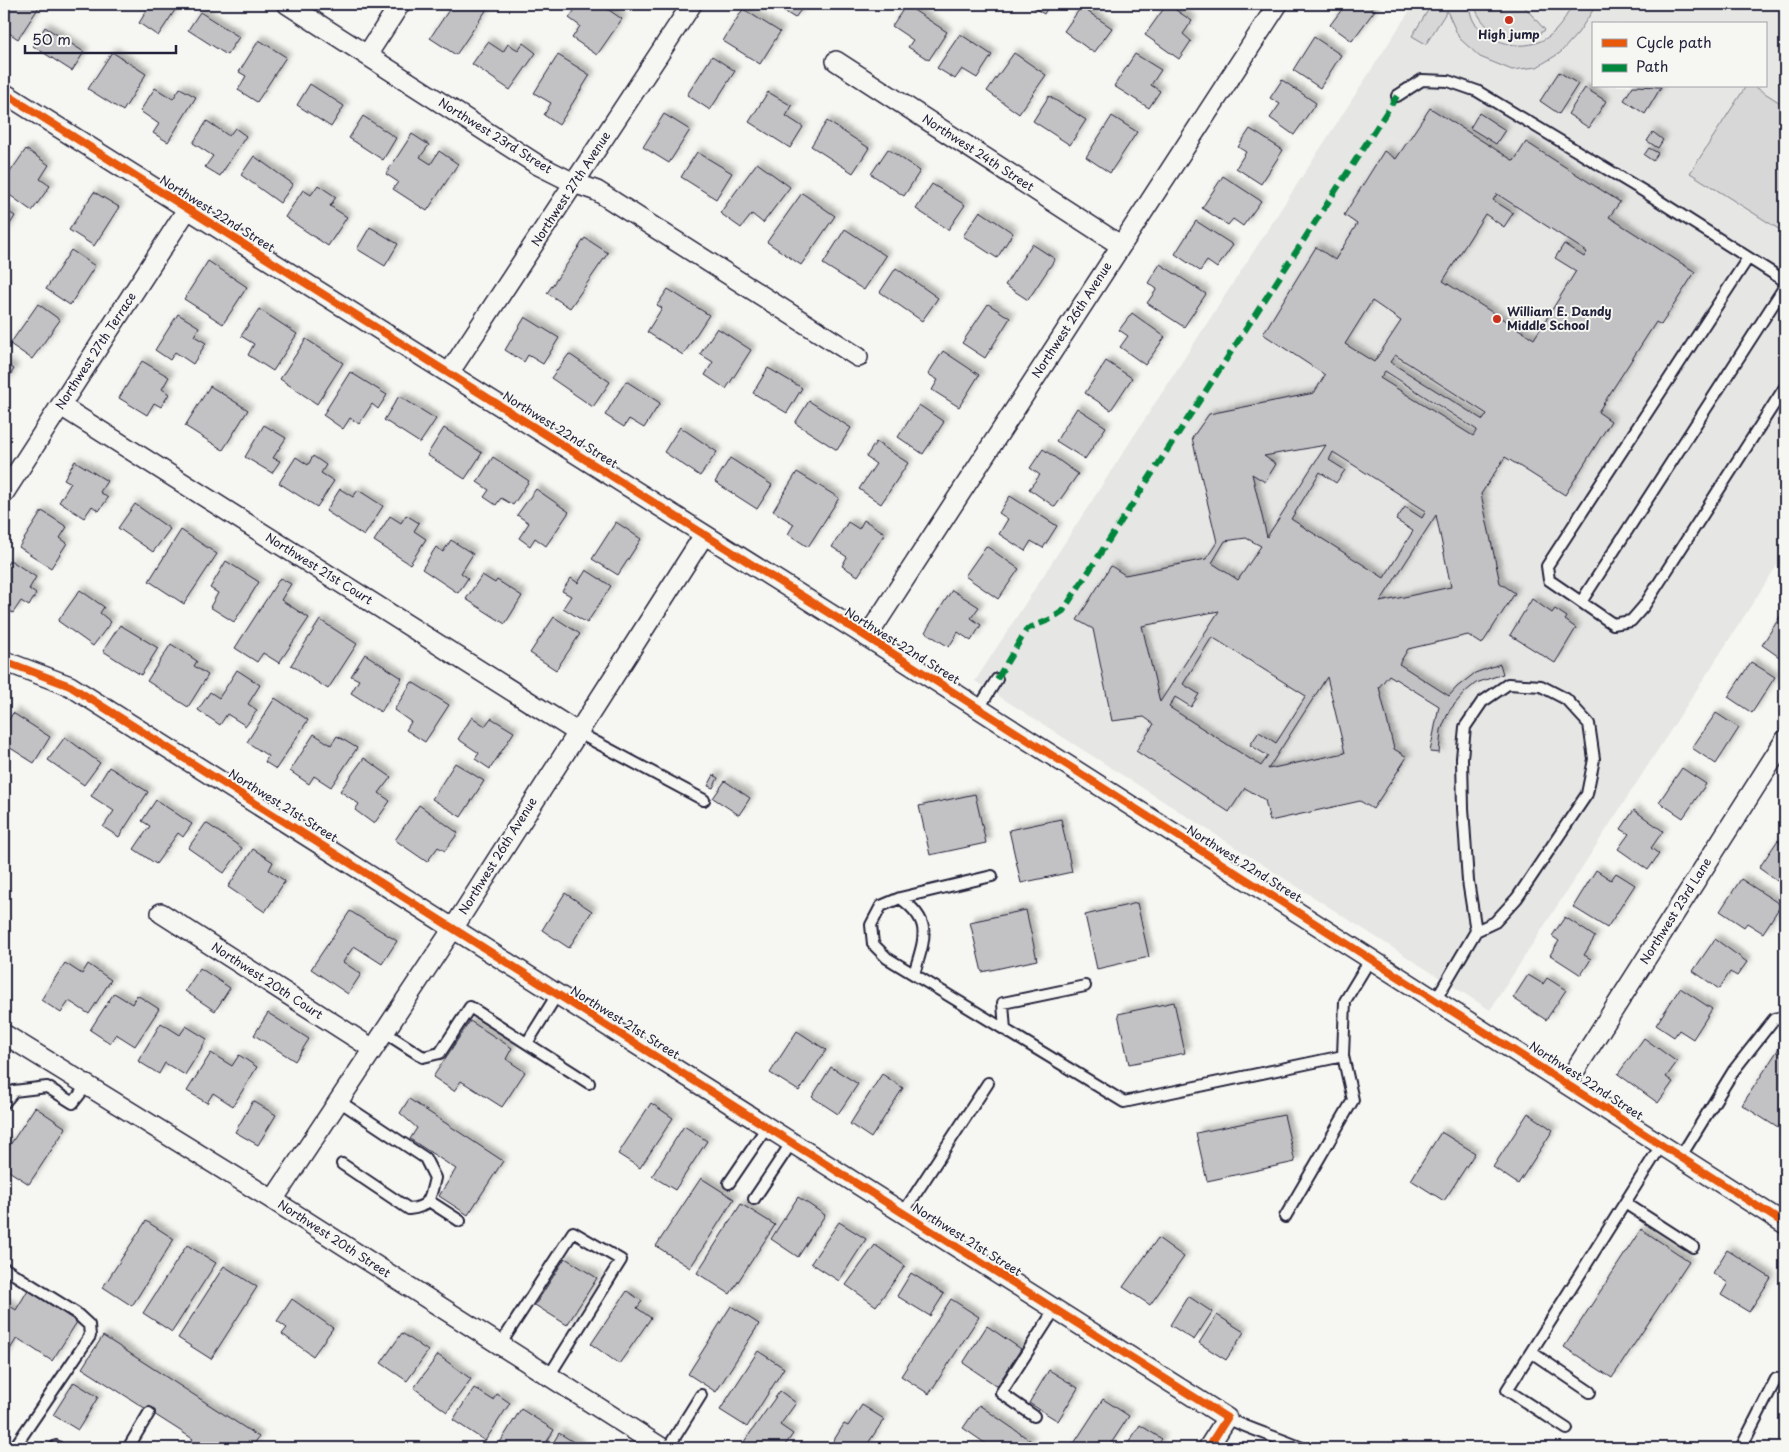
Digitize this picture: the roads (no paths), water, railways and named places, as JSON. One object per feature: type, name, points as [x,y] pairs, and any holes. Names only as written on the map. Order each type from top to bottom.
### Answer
[{"type":"street","name":"Northwest 23rd Street","points":[[287,4],[538,165],[574,183],[597,191],[858,357]]},
{"type":"street","points":[[367,55],[400,4]]},
{"type":"street","name":"Northwest 27th Avenue","points":[[449,373],[692,4]]},
{"type":"street","name":"Northwest 26th Avenue","points":[[866,637],[1278,4]]},
{"type":"street","name":"Northwest 24th Street","points":[[836,61],[1120,245]]},
{"type":"street","name":"Northwest 22nd Street","points":[[7,101],[188,208],[979,708],[1785,1224]]},
{"type":"street","name":"Northwest 27th Terrace","points":[[4,493],[188,208]]},
{"type":"street","name":"Northwest 21st Court","points":[[61,406],[576,732]]},
{"type":"street","name":"Northwest 26th Avenue","points":[[273,1200],[454,927],[576,732],[704,535]]},
{"type":"street","name":"Northwest 21st Street","points":[[4,661],[70,686],[454,927],[1227,1418]]},
{"type":"street","name":"Northwest 23rd Lane","points":[[1567,1083],[1785,740]]},
{"type":"street","name":"Northwest 20th Court","points":[[161,913],[373,1049]]},
{"type":"street","name":"Northwest 20th Street","points":[[6,1039],[87,1085],[273,1200],[662,1448]]},
{"type":"street","points":[[1208,1448],[1227,1418]]},
{"type":"lane","points":[[1397,96],[1422,80],[1448,81],[1477,91],[1785,281]]},
{"type":"lane","points":[[1748,258],[1547,566],[1550,580],[1613,624],[1631,621],[1644,606],[1785,387]]},
{"type":"lane","points":[[1582,602],[1785,286]]},
{"type":"lane","points":[[979,708],[997,679]]},
{"type":"lane","points":[[1436,999],[1476,931],[1495,922],[1517,898],[1587,794],[1594,759],[1589,724],[1566,699],[1540,686],[1508,684],[1482,702],[1465,727],[1462,758],[1463,808],[1468,881],[1476,931]]},
{"type":"lane","points":[[576,732],[704,800]]},
{"type":"lane","points":[[992,876],[900,898],[881,906],[872,926],[873,944],[887,958],[1124,1102],[1343,1056]]},
{"type":"lane","points":[[900,898],[916,909],[924,924],[922,948],[914,974]]},
{"type":"lane","points":[[1284,1217],[1354,1100],[1343,1056],[1345,1001],[1371,958]]},
{"type":"lane","points":[[1005,1030],[1003,1003],[1085,986]]},
{"type":"lane","points":[[527,1043],[558,993]]},
{"type":"lane","points":[[384,1032],[423,1057],[440,1053],[470,1006],[589,1083]]},
{"type":"lane","points":[[1680,1156],[1734,1070],[1774,1019],[1785,1017]]},
{"type":"lane","points":[[903,1213],[988,1083]]},
{"type":"lane","points":[[4,1103],[14,1091],[47,1087],[73,1103],[87,1085]]},
{"type":"lane","points":[[339,1101],[425,1158],[435,1178],[429,1201],[421,1208],[409,1208],[342,1164]]},
{"type":"lane","points":[[728,1183],[767,1127]]},
{"type":"lane","points":[[754,1199],[792,1142]]},
{"type":"lane","points":[[1566,1429],[1507,1390],[1662,1144]]},
{"type":"lane","points":[[429,1201],[460,1221]]},
{"type":"lane","points":[[1625,1203],[1693,1247]]},
{"type":"lane","points":[[500,1345],[573,1232],[621,1260],[549,1376]]},
{"type":"lane","points":[[4,1268],[76,1313],[89,1325],[90,1336],[14,1448]]},
{"type":"lane","points":[[1034,1416],[1000,1393],[1055,1309]]},
{"type":"lane","points":[[1531,1352],[1590,1392]]},
{"type":"lane","points":[[1741,1448],[1776,1379],[1785,1378]]},
{"type":"lane","points":[[668,1448],[701,1395]]},
{"type":"lane","points":[[128,1448],[150,1413]]},
{"type":"lane","points":[[1227,1418],[1255,1432],[1302,1448]]},
{"type":"place","name":"High jump","points":[[1509,20]]},
{"type":"place","name":"William E. Dandy Middle School","points":[[1497,319]]}]
